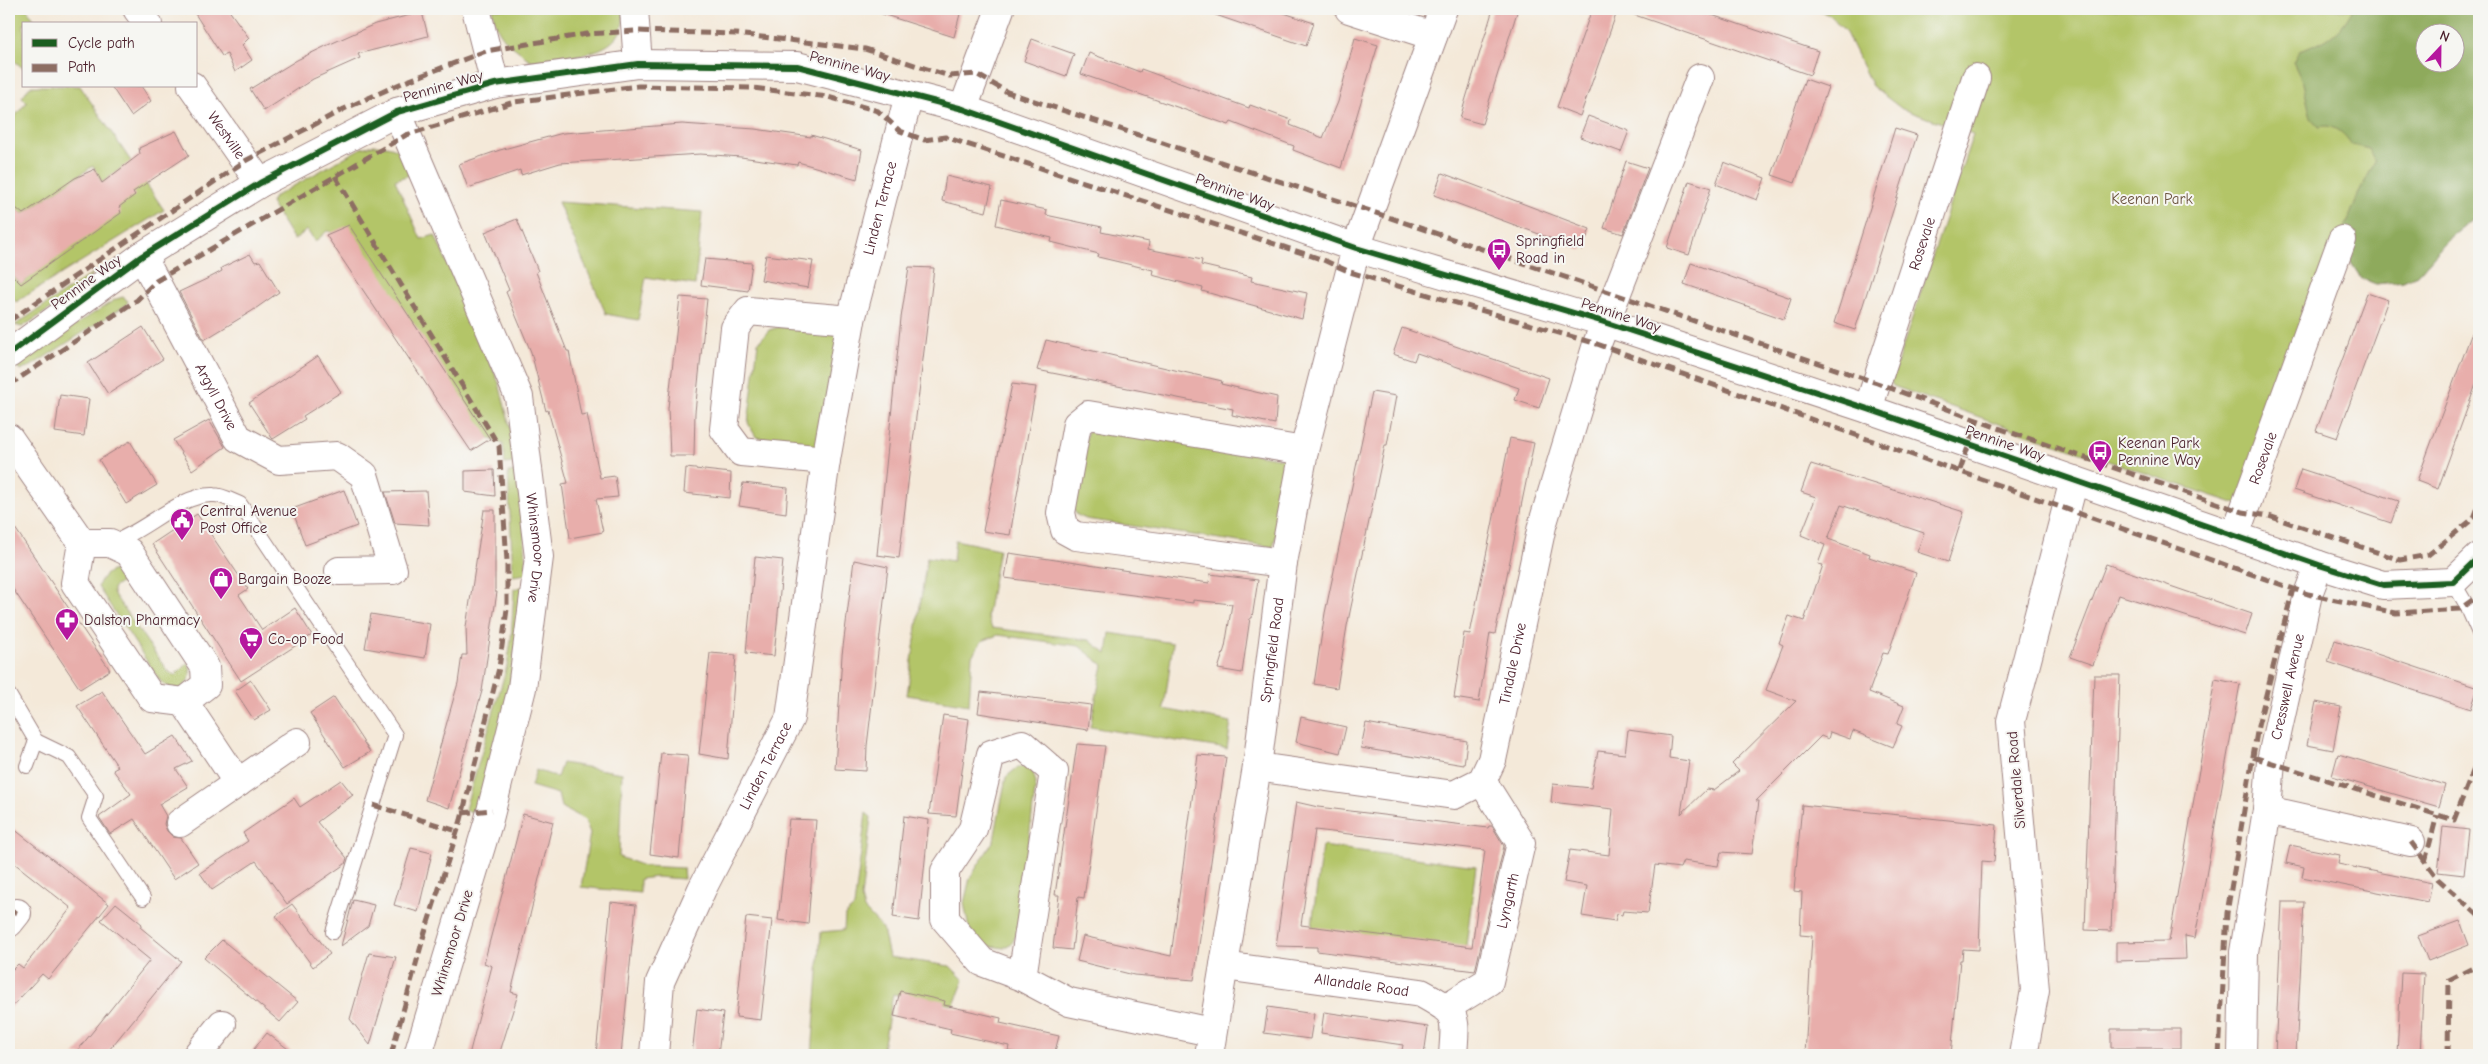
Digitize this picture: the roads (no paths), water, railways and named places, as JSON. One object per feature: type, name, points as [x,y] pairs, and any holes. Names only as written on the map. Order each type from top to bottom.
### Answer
[{"type":"street","points":[[137,9],[147,22]]},
{"type":"street","points":[[476,9],[495,84]]},
{"type":"street","points":[[634,9],[638,64]]},
{"type":"street","points":[[963,109],[1000,9]]},
{"type":"street","points":[[1349,9],[1434,36]]},
{"type":"street","name":"Springfield Road","points":[[1210,1043],[1257,767],[1283,563],[1304,451],[1356,248],[1443,9]]},
{"type":"street","name":"Pennine Way","points":[[9,354],[142,256],[260,183],[397,112],[495,84],[638,64],[797,66],[963,109],[1356,248],[1604,322],[1868,409],[2383,585],[2453,582]]},
{"type":"street","name":"Tindale Drive","points":[[1482,781],[1492,760],[1542,526],[1604,322],[1700,78]]},
{"type":"street","name":"Rosevale","points":[[1868,409],[1976,78]]},
{"type":"street","name":"Westville","points":[[193,88],[260,183]]},
{"type":"street","name":"Linden Terrace","points":[[654,1055],[660,982],[702,889],[790,718],[826,460],[851,320],[909,95]]},
{"type":"street","name":"Whinsmoor Drive","points":[[397,112],[519,397],[539,557],[522,688],[488,823],[418,1055]]},
{"type":"street","name":"Rosevale","points":[[2235,535],[2342,240]]},
{"type":"street","name":"Argyll Drive","points":[[142,256],[238,438],[279,460],[337,456],[364,475],[392,570],[339,571]]},
{"type":"street","points":[[826,460],[741,452],[724,429],[735,328],[748,311],[851,320]]},
{"type":"street","points":[[1283,563],[1076,536],[1065,530],[1061,513],[1077,424],[1088,415],[1304,451]]},
{"type":"street","points":[[9,438],[82,543],[75,583],[152,698],[184,702],[206,685],[205,667],[129,552],[110,543],[82,543]]},
{"type":"street","name":"Silverdale Road","points":[[2023,1055],[2035,990],[2011,722],[2074,480]]},
{"type":"street","points":[[2453,582],[2479,557]]},
{"type":"street","name":"Cresswell Avenue","points":[[2242,1055],[2244,952],[2267,810],[2271,761],[2308,594],[2320,565]]},
{"type":"street","points":[[184,702],[238,783]]},
{"type":"street","points":[[180,823],[298,742]]},
{"type":"street","points":[[1022,977],[1054,772],[1022,744],[991,754],[973,829],[944,871],[945,919],[982,962],[1022,977],[1069,1002],[1210,1043]]},
{"type":"street","points":[[1257,767],[1454,795],[1482,781]]},
{"type":"street","name":"Lyngarth","points":[[1447,1007],[1489,981],[1520,843],[1482,781]]},
{"type":"street","points":[[2267,810],[2411,842]]},
{"type":"street","name":"Allandale Road","points":[[1224,966],[1421,993],[1447,1007]]},
{"type":"street","points":[[1447,1007],[1455,1023],[1453,1055]]},
{"type":"street","points":[[197,1055],[222,1024]]},
{"type":"lane","points":[[110,543],[129,537],[191,499],[215,494],[240,504],[395,734],[334,932]]},
{"type":"lane","points":[[2453,582],[2466,604],[2479,633]]},
{"type":"lane","points":[[9,695],[36,741],[69,757],[96,796],[89,818],[143,898]]},
{"type":"lane","points":[[27,766],[36,741]]},
{"type":"place","name":"Springfield Road in","points":[[1499,271]]},
{"type":"place","name":"Keenan Park Pennine Way","points":[[2100,473]]},
{"type":"place","name":"Central Avenue Post Office","points":[[182,541]]},
{"type":"place","name":"Bargain Booze","points":[[221,600]]},
{"type":"place","name":"Dalston Pharmacy","points":[[67,641]]},
{"type":"place","name":"Co-op Food","points":[[251,660]]},
{"type":"park label","name":"Keenan Park","points":[[2152,199]]}]
